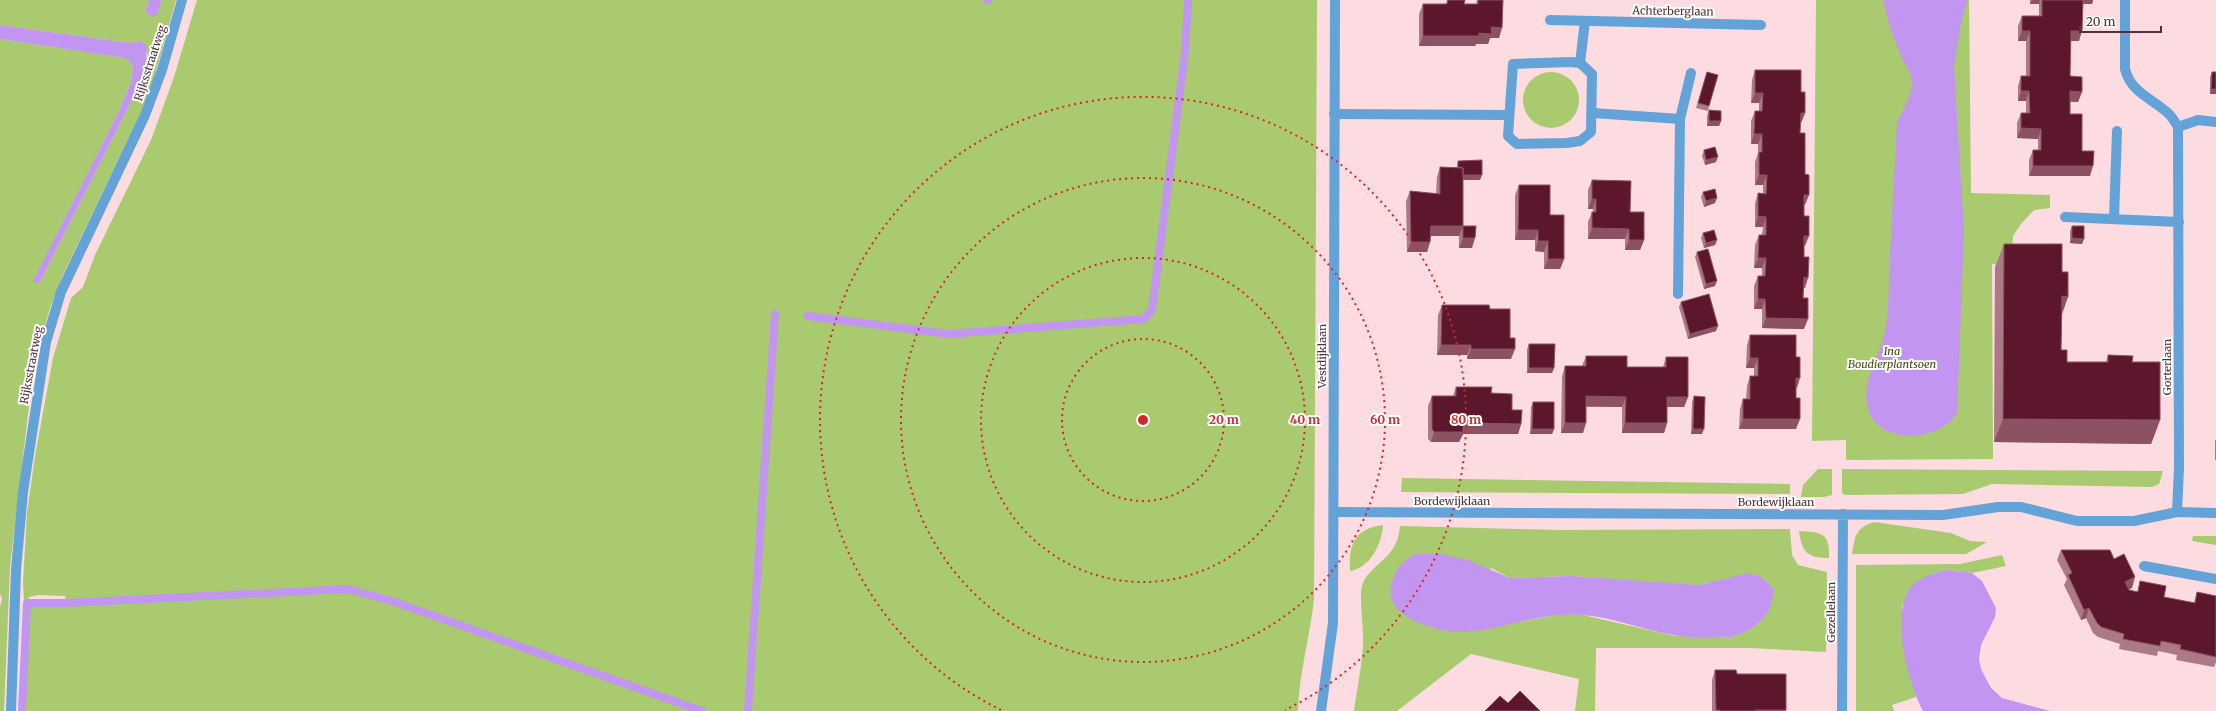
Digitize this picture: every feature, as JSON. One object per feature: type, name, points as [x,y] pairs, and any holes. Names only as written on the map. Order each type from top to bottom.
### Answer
[{"type":"street","name":"Rijksstraatweg","points":[[11,711],[16,570],[23,492],[46,342],[61,292],[145,115],[162,70],[182,0]]},
{"type":"street","name":"Vestdijklaan","points":[[1321,711],[1333,623],[1335,0]]},
{"type":"street","points":[[2125,0],[2125,69],[2128,80],[2136,90],[2169,114],[2178,126],[2198,120],[2216,122]]},
{"type":"street","name":"Achterberglaan","points":[[1550,20],[1761,25]]},
{"type":"street","points":[[1580,63],[1585,21]]},
{"type":"street","points":[[1580,63],[1592,74],[1593,114],[1591,132],[1580,141],[1567,143],[1517,144],[1508,136],[1513,64],[1580,63]]},
{"type":"street","points":[[1678,294],[1680,119],[1691,73]]},
{"type":"street","points":[[1334,114],[1509,115]]},
{"type":"street","points":[[1593,114],[1680,119]]},
{"type":"street","name":"Gorterlaan","points":[[2177,512],[2179,468],[2178,126]]},
{"type":"street","points":[[2114,219],[2117,131]]},
{"type":"street","points":[[2065,217],[2179,222]]},
{"type":"street","name":"Bordewijklaan","points":[[1334,512],[1943,515],[1998,507],[2014,507],[2077,521],[2134,522],[2177,512],[2216,513]]},
{"type":"street","name":"Gezellelaan","points":[[1842,711],[1843,514]]},
{"type":"street","points":[[2144,566],[2216,579]]},
{"type":"green space","points":[[0,0],[149,0],[145,12],[158,13],[162,0],[176,0],[155,75],[141,112],[63,275],[50,308],[40,344],[29,406],[10,567],[4,711],[0,711],[0,608],[2,598],[0,594],[0,39],[126,58],[130,61],[133,68],[131,82],[118,113],[34,281],[39,284],[127,110],[138,86],[148,54],[139,41],[130,43],[0,25]]},
{"type":"green space","points":[[197,0],[1317,0],[1314,599],[1300,683],[1298,711],[22,711],[25,617],[23,583],[27,513],[35,456],[53,358],[71,298],[83,287],[95,255],[151,140],[174,77]],"holes":[[[38,595],[65,596],[66,603],[27,603],[29,597]]]},
{"type":"green space","name":"Ina Boudierplantsoen","points":[[1816,0],[1969,0],[1971,193],[2050,195],[2050,208],[2034,210],[2021,224],[2013,236],[2011,265],[1992,264],[1993,459],[1846,460],[1846,440],[1812,441]]},
{"type":"green space","points":[[1551,72],[1562,74],[1571,80],[1577,89],[1579,100],[1577,111],[1571,120],[1562,126],[1551,128],[1540,126],[1531,120],[1525,111],[1523,100],[1525,89],[1531,80],[1540,74]]},
{"type":"green space","points":[[1818,469],[1832,469],[1832,495],[1824,497],[1801,497],[1803,485]]},
{"type":"green space","points":[[1842,469],[2163,471],[2159,484],[2152,487],[1992,484],[1963,494],[1845,495],[1842,493]]},
{"type":"green space","points":[[1402,478],[1790,484],[1790,494],[1401,492]]},
{"type":"green space","points":[[1874,522],[1951,533],[1970,541],[1987,542],[1966,554],[1852,554],[1857,533],[1863,527]]},
{"type":"green space","points":[[1383,525],[1380,540],[1374,554],[1363,565],[1350,571],[1352,546],[1355,539],[1365,530]]},
{"type":"green space","points":[[1400,526],[1560,530],[1790,529],[1792,555],[1798,565],[1827,572],[1826,652],[1750,648],[1596,648],[1595,711],[1575,711],[1579,679],[1471,654],[1397,711],[1354,711],[1361,669],[1363,644],[1361,598],[1362,586],[1365,578],[1370,572],[1389,554],[1398,537]],"holes":[[[1491,568],[1510,578],[1571,576],[1699,585],[1733,577],[1762,577],[1774,589],[1770,607],[1762,620],[1749,630],[1731,637],[1675,636],[1583,615],[1562,614],[1464,632],[1431,627]]]},
{"type":"green space","points":[[1799,531],[1819,533],[1823,536],[1828,543],[1829,558],[1815,557],[1807,552],[1802,544]]},
{"type":"green space","points":[[2193,536],[2216,536],[2216,545],[2192,541]]},
{"type":"green space","points":[[2002,555],[2006,566],[1972,573],[1946,570],[1931,574],[1902,606],[1902,635],[1916,697],[1892,705],[1894,711],[1856,711],[1856,565],[1960,564]]},
{"type":"shaded area","points":[[149,0],[162,0],[158,13],[154,17],[145,12]]},
{"type":"shaded area","points":[[1883,0],[1968,0],[1961,22],[1954,66],[1964,232],[1957,413],[1948,423],[1937,430],[1913,436],[1900,435],[1879,425],[1871,417],[1867,405],[1866,395],[1867,385],[1881,346],[1886,326],[1897,122],[1908,100],[1912,85],[1910,74],[1901,56],[1888,21]]},
{"type":"shaded area","points":[[0,25],[130,43],[139,41],[146,44],[147,52],[144,69],[134,95],[39,284],[33,281],[118,113],[131,82],[133,68],[130,61],[125,58],[0,39]]},
{"type":"shaded area","points":[[1416,554],[1441,554],[1468,560],[1510,578],[1571,576],[1699,585],[1748,573],[1762,577],[1774,589],[1773,599],[1766,614],[1756,626],[1731,637],[1680,636],[1662,633],[1605,618],[1567,614],[1538,618],[1480,631],[1454,632],[1441,630],[1414,621],[1403,614],[1395,605],[1391,595],[1394,577],[1398,568],[1407,559]]},
{"type":"shaded area","points":[[1946,570],[1972,573],[1982,581],[1996,608],[1995,617],[1981,645],[1979,659],[1981,669],[1991,688],[2002,698],[2050,711],[1923,711],[1917,699],[1907,668],[1901,617],[1904,602],[1912,586],[1920,579],[1930,574]]},
{"type":"building","points":[[1448,0],[1465,0],[1464,4],[1478,4],[1478,0],[1503,0],[1502,28],[1491,27],[1492,34],[1479,33],[1479,36],[1423,36],[1423,4],[1447,4]]},
{"type":"building","points":[[2042,0],[2083,0],[2082,31],[2071,31],[2070,76],[2082,77],[2082,92],[2070,91],[2070,114],[2082,114],[2082,151],[2094,151],[2093,166],[2033,166],[2033,150],[2041,150],[2041,129],[2021,128],[2021,113],[2030,113],[2029,91],[2021,91],[2021,76],[2030,76],[2030,31],[2022,31],[2022,16],[2042,16]]},
{"type":"building","points":[[1755,70],[1801,70],[1801,92],[1805,92],[1805,113],[1801,113],[1800,133],[1805,133],[1805,174],[1809,175],[1809,195],[1804,195],[1804,216],[1809,216],[1809,236],[1804,236],[1804,257],[1809,257],[1808,278],[1804,277],[1803,298],[1808,298],[1808,319],[1766,318],[1765,299],[1758,299],[1758,276],[1765,276],[1766,258],[1758,258],[1759,235],[1766,235],[1766,217],[1758,216],[1758,193],[1766,194],[1767,175],[1759,175],[1759,152],[1762,152],[1762,134],[1754,134],[1755,111],[1762,111],[1763,93],[1755,93]]},
{"type":"building","points":[[1707,72],[1718,75],[1709,106],[1698,103]]},
{"type":"building","points":[[2212,72],[2216,72],[2216,89],[2211,89]]},
{"type":"building","points":[[1709,110],[1721,111],[1721,121],[1709,121]]},
{"type":"building","points":[[1715,147],[1718,157],[1706,160],[1704,150]]},
{"type":"building","points":[[1482,160],[1482,175],[1463,175],[1463,168],[1458,167],[1458,161]]},
{"type":"building","points":[[1440,167],[1463,168],[1463,226],[1431,226],[1430,242],[1411,242],[1410,191],[1440,194]]},
{"type":"building","points":[[1592,180],[1631,181],[1630,212],[1644,212],[1644,240],[1629,240],[1629,229],[1592,228],[1592,212],[1596,212],[1596,199],[1592,199]]},
{"type":"building","points":[[1519,185],[1550,185],[1550,215],[1564,215],[1564,259],[1548,259],[1548,241],[1538,241],[1538,230],[1518,230]]},
{"type":"building","points":[[1715,189],[1717,198],[1706,201],[1703,192]]},
{"type":"building","points":[[1463,226],[1476,226],[1475,238],[1463,238]]},
{"type":"building","points":[[2072,226],[2084,226],[2084,239],[2072,238]]},
{"type":"building","points":[[1714,230],[1717,240],[1706,243],[1703,233]]},
{"type":"building","points":[[2004,244],[2062,244],[2062,272],[2068,272],[2068,297],[2062,296],[2061,350],[2067,350],[2067,362],[2108,362],[2108,355],[2133,356],[2132,362],[2160,362],[2160,420],[2003,419]]},
{"type":"building","points":[[1708,249],[1717,281],[1706,284],[1697,252]]},
{"type":"building","points":[[1709,294],[1718,326],[1690,334],[1681,302]]},
{"type":"building","points":[[1442,305],[1489,305],[1490,309],[1510,309],[1510,338],[1515,338],[1515,349],[1471,349],[1471,345],[1441,345]]},
{"type":"building","points":[[1750,335],[1796,335],[1796,357],[1800,357],[1800,378],[1796,378],[1796,398],[1800,398],[1800,419],[1743,419],[1743,399],[1750,399],[1750,376],[1758,376],[1758,358],[1750,358]]},
{"type":"building","points":[[1529,344],[1555,344],[1554,368],[1529,368]]},
{"type":"building","points":[[1586,356],[1627,356],[1627,367],[1666,367],[1666,357],[1688,357],[1688,397],[1667,397],[1667,423],[1625,423],[1626,397],[1586,396],[1586,423],[1565,423],[1565,366],[1586,366]]},
{"type":"building","points":[[1456,387],[1492,387],[1491,393],[1512,394],[1512,410],[1522,410],[1521,424],[1463,423],[1463,432],[1434,432],[1432,429],[1432,396],[1456,396]]},
{"type":"building","points":[[1694,396],[1705,397],[1704,429],[1693,429]]},
{"type":"building","points":[[1533,402],[1554,402],[1554,429],[1532,429]]},
{"type":"building","points":[[2061,550],[2110,550],[2114,559],[2124,554],[2135,577],[2125,582],[2129,590],[2138,592],[2140,581],[2166,586],[2164,597],[2195,603],[2197,592],[2216,596],[2216,657],[2180,649],[2181,645],[2161,641],[2160,646],[2123,639],[2124,634],[2101,627],[2097,623],[2089,608],[2084,610],[2068,575],[2072,573]]},
{"type":"building","points":[[1715,670],[1736,670],[1737,674],[1786,674],[1786,710],[1716,710]]},
{"type":"building","points":[[1520,691],[1540,711],[1485,711],[1500,696],[1508,703]]},
{"type":"waterway","points":[[808,316],[949,334],[1144,319],[1152,310],[1185,52],[1188,0]]},
{"type":"waterway","points":[[748,711],[775,314]]},
{"type":"waterway","points":[[22,711],[27,603],[66,603],[348,589],[392,601],[702,711]]}]
